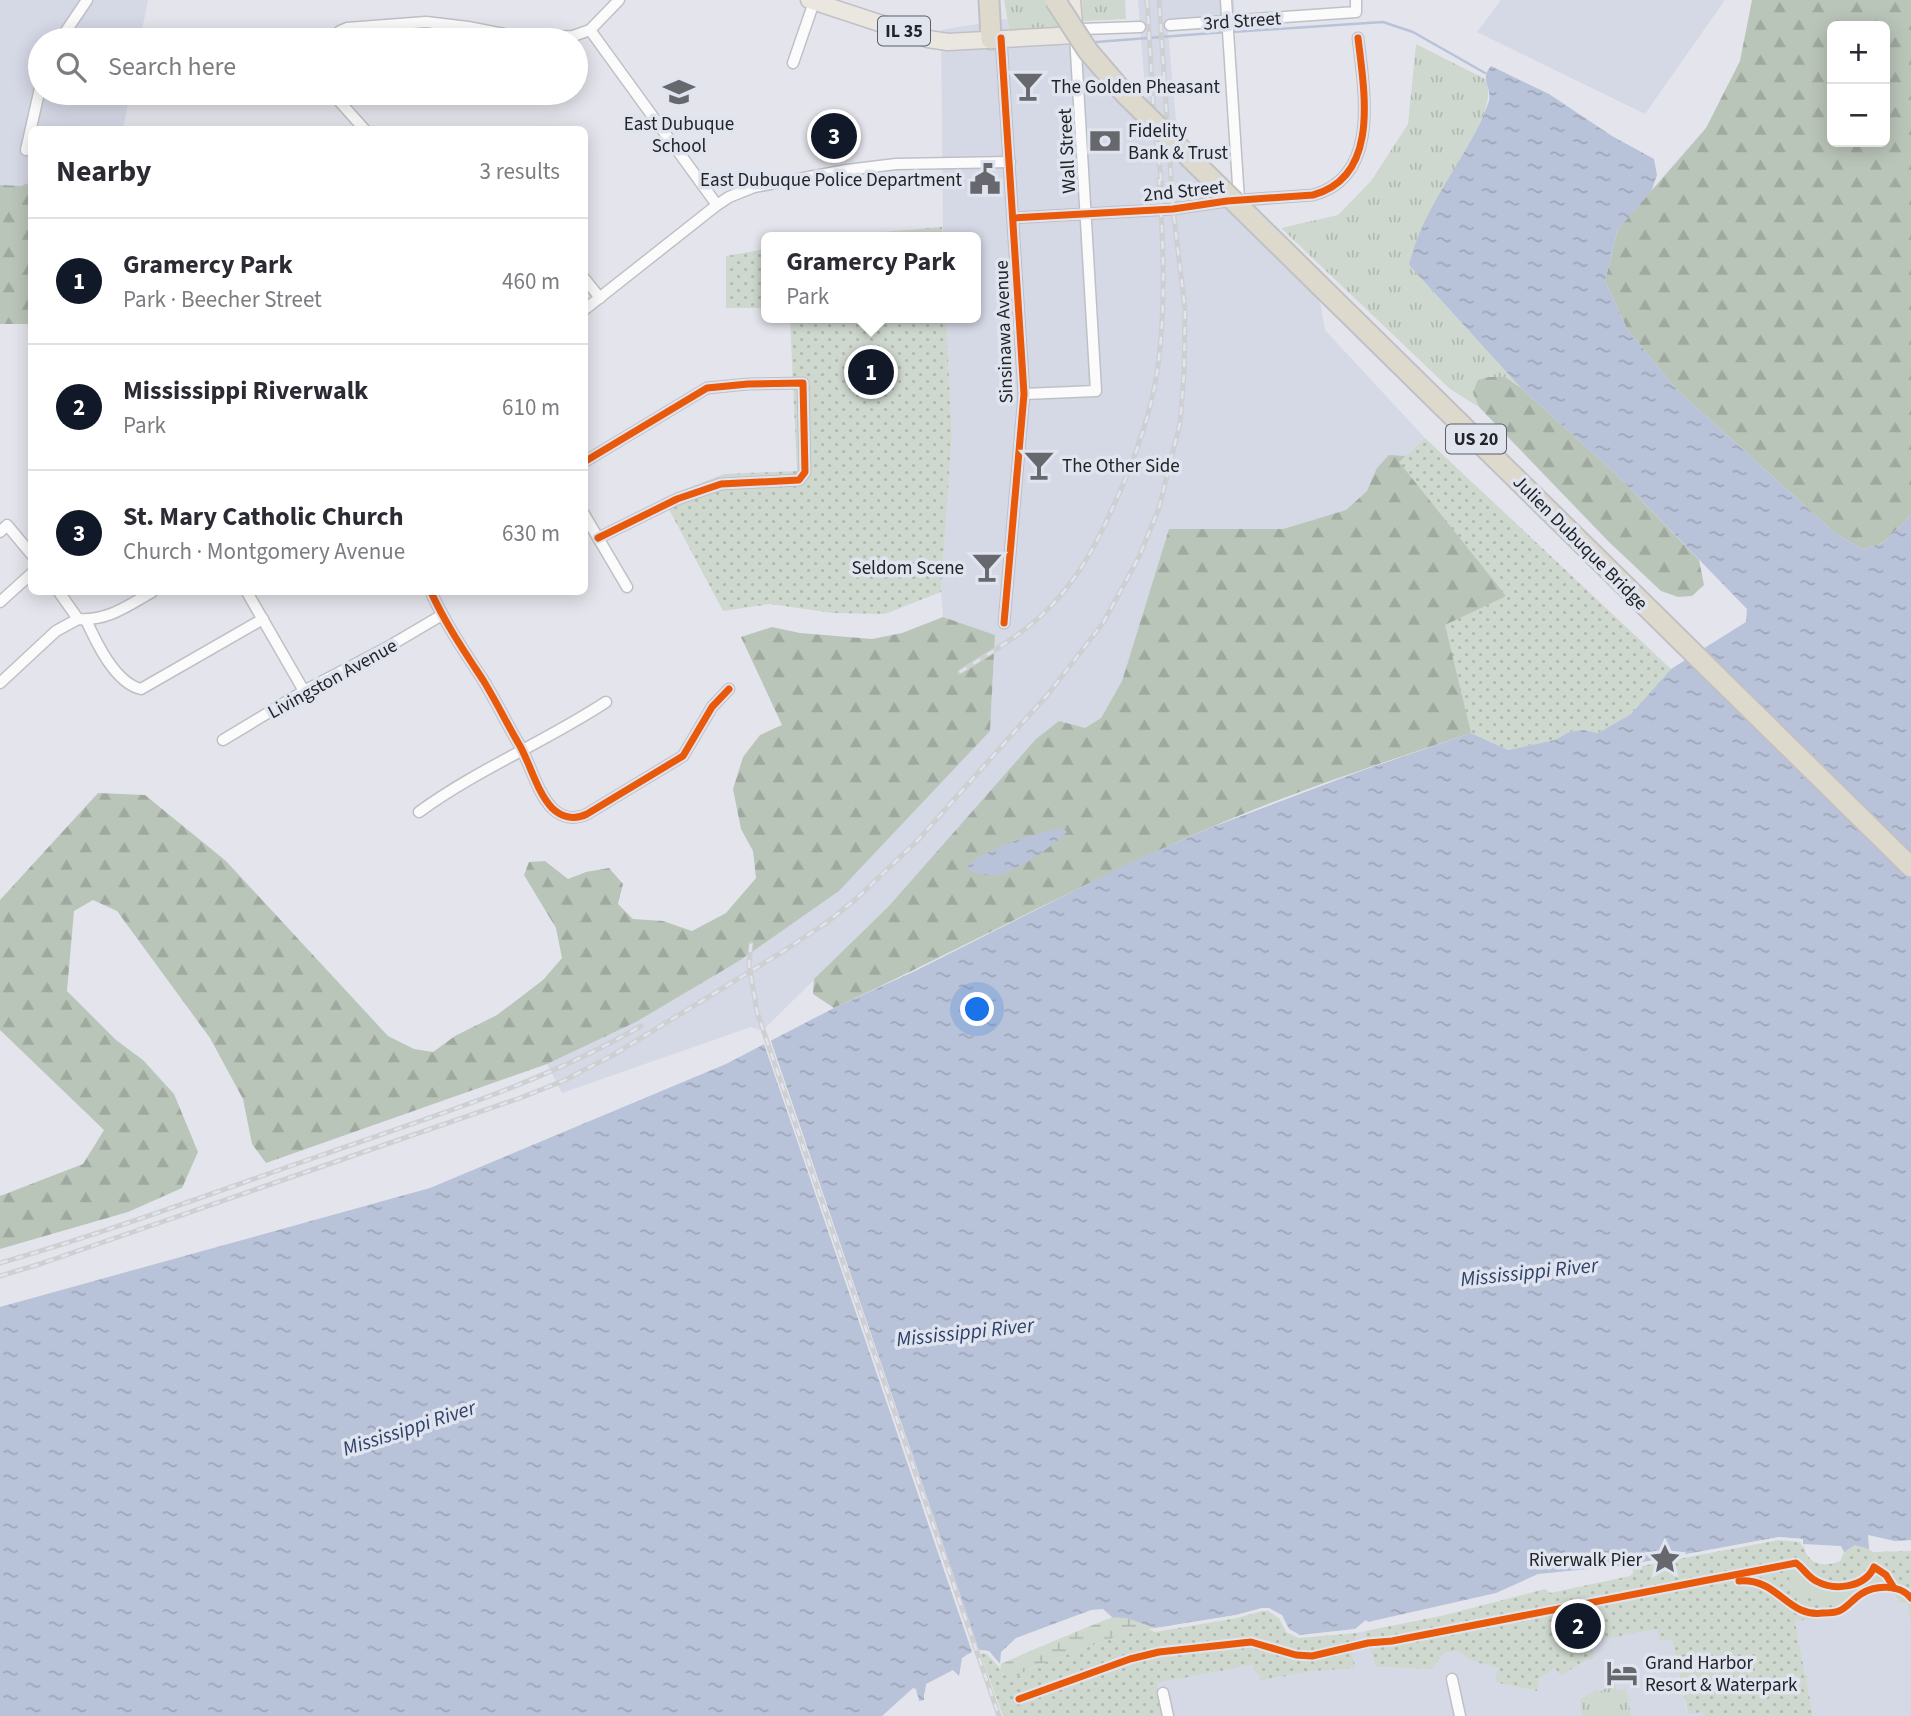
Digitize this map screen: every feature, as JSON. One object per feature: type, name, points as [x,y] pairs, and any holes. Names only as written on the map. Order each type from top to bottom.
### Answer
[{"type":"highway","points":[[989,0],[996,39]]},
{"type":"highway","points":[[996,39],[998,0]]},
{"type":"highway","name":"Julien Dubuque Bridge","points":[[1055,0],[1088,51],[1125,94],[1911,867]]},
{"type":"main road","name":"Wall Street","points":[[1072,0],[1075,35]]},
{"type":"main road","name":"IL 35","points":[[812,1],[938,42],[1075,35]]},
{"type":"street","points":[[68,28],[88,0]]},
{"type":"street","points":[[619,0],[590,30],[717,205]]},
{"type":"street","points":[[1226,0],[1240,200]]},
{"type":"street","name":"3rd Street","points":[[1170,25],[1227,24],[1356,12],[1356,0]]},
{"type":"street","points":[[793,63],[812,1]]},
{"type":"street","points":[[358,28],[426,22],[473,28]]},
{"type":"street","points":[[1075,35],[1082,29],[1140,27]]},
{"type":"street","name":"Wall Street","points":[[1024,394],[1096,391],[1075,35]]},
{"type":"street","name":"2nd Street","points":[[1013,218],[1173,209],[1240,200],[1313,195],[1334,187],[1349,170],[1360,144],[1364,113],[1358,38]]},
{"type":"street","name":"Sinsinawa Avenue","points":[[996,39],[1010,162],[1024,394],[1004,623]]},
{"type":"street","points":[[31,126],[36,105]]},
{"type":"street","points":[[343,105],[361,126]]},
{"type":"street","points":[[26,150],[28,141]]},
{"type":"street","points":[[588,307],[717,205],[754,187],[896,164],[1010,162]]},
{"type":"street","points":[[588,283],[600,298]]},
{"type":"street","points":[[588,460],[707,388],[803,383],[805,472],[799,480],[721,484],[677,499],[598,538]]},
{"type":"street","points":[[588,521],[627,586]]},
{"type":"street","points":[[4,528],[28,551]]},
{"type":"street","points":[[0,602],[28,577]]},
{"type":"street","points":[[62,595],[82,619],[101,652],[130,686],[141,690],[263,619]]},
{"type":"street","points":[[0,683],[56,631],[82,619],[109,616],[147,595]]},
{"type":"street","points":[[249,595],[304,691]]},
{"type":"street","points":[[432,595],[522,751],[542,793],[554,810],[567,817],[575,818],[587,814],[683,756],[712,707],[729,689]]},
{"type":"street","name":"Livingston Avenue","points":[[223,740],[304,691],[442,615]]},
{"type":"street","points":[[419,812],[453,788],[569,726],[606,702]]},
{"type":"street","points":[[1452,1679],[1460,1716]]},
{"type":"street","points":[[1163,1693],[1168,1716]]},
{"type":"shaded area","points":[[0,0],[148,0],[142,28],[28,28],[28,105],[128,105],[124,126],[28,126],[28,207],[0,200]]},
{"type":"shaded area","points":[[1138,0],[1234,0],[1236,27],[1168,32],[1177,131],[1146,101]]},
{"type":"shaded area","points":[[1501,0],[1725,0],[1645,114],[1477,32]]},
{"type":"shaded area","points":[[1007,19],[1010,35],[1069,36],[1319,296],[1325,330],[1425,438],[1346,510],[1283,529],[1169,529],[1122,681],[1101,718],[1085,728],[949,848],[766,1027],[759,1030],[751,1027],[562,1093],[547,1064],[636,1022],[739,961],[839,891],[990,731],[995,635],[943,617],[941,592],[952,435],[946,323],[981,323],[981,232],[943,232],[941,30]]},
{"type":"shaded area","points":[[1880,1591],[1890,1592],[1898,1601],[1907,1603],[1911,1624],[1911,1716],[1813,1716],[1806,1678],[1810,1676],[1805,1674],[1795,1621],[1841,1613],[1860,1598]]},
{"type":"shaded area","points":[[1363,1627],[1377,1667],[1429,1669],[1433,1668],[1444,1653],[1458,1651],[1472,1661],[1498,1668],[1496,1682],[1536,1691],[1539,1679],[1590,1642],[1657,1629],[1672,1638],[1687,1713],[1703,1712],[1703,1716],[1163,1716],[1156,1683],[1254,1665],[1260,1681],[1314,1671],[1356,1668],[1350,1648]]},
{"type":"green space","points":[[1004,0],[1070,0],[1072,35],[1010,35]]},
{"type":"green space","points":[[1082,0],[1125,0],[1126,19],[1083,21]]},
{"type":"green space","points":[[1752,0],[1911,0],[1911,515],[1883,543],[1863,549],[1836,534],[1677,390],[1627,329],[1605,281],[1618,229],[1706,128],[1740,61]]},
{"type":"green space","points":[[1416,44],[1485,79],[1488,90],[1480,123],[1409,265],[1521,388],[1505,377],[1473,392],[1479,407],[1450,389],[1281,228],[1338,215],[1371,181],[1408,124]]},
{"type":"green space","points":[[28,183],[28,324],[0,324],[0,185],[21,186]]},
{"type":"green space","points":[[942,227],[942,232],[883,232]]},
{"type":"green space","points":[[761,250],[761,308],[726,308],[726,256]]},
{"type":"green space","points":[[790,323],[946,323],[952,435],[941,592],[885,614],[833,613],[770,604],[723,611],[663,498],[724,474],[797,471]]},
{"type":"green space","points":[[1505,377],[1521,388],[1616,474],[1699,560],[1704,585],[1692,596],[1678,597],[1661,591],[1609,542],[1479,407],[1473,392],[1478,380]]},
{"type":"green space","points":[[1425,438],[1671,669],[1631,714],[1598,733],[1583,730],[1569,732],[1555,740],[1508,750],[1471,733],[1445,625],[1506,596],[1399,462]]},
{"type":"green space","points":[[1389,455],[1405,456],[1506,596],[1471,733],[1239,815],[1113,872],[834,1008],[813,994],[814,979],[889,906],[1036,739],[1059,721],[1085,728],[1101,718],[1122,681],[1169,529],[1283,529],[1346,510],[1367,491],[1377,468]]},
{"type":"green space","points":[[943,617],[995,635],[990,731],[839,891],[739,961],[636,1022],[547,1064],[266,1163],[252,1144],[243,1099],[210,1038],[117,911],[93,900],[74,911],[67,991],[116,1040],[143,1060],[174,1094],[198,1152],[182,1188],[128,1212],[0,1249],[0,1196],[83,1164],[104,1130],[0,1030],[0,900],[98,793],[145,795],[226,861],[388,1036],[414,1049],[433,1052],[455,1036],[497,1015],[543,980],[562,958],[556,928],[524,875],[529,862],[545,861],[568,879],[609,868],[623,884],[618,904],[633,919],[663,921],[692,931],[726,913],[756,878],[753,851],[741,829],[733,789],[743,757],[760,735],[782,725],[741,637],[772,627],[800,633],[872,639],[902,633]]},
{"type":"green space","points":[[1779,1537],[1803,1539],[1806,1553],[1819,1564],[1840,1561],[1844,1552],[1855,1545],[1911,1547],[1911,1624],[1907,1603],[1900,1603],[1885,1590],[1870,1593],[1839,1613],[1795,1621],[1805,1674],[1811,1677],[1806,1678],[1813,1716],[1703,1716],[1703,1712],[1688,1714],[1672,1639],[1660,1641],[1657,1629],[1590,1642],[1594,1657],[1591,1660],[1588,1658],[1561,1676],[1555,1668],[1539,1679],[1537,1691],[1495,1682],[1498,1668],[1472,1661],[1458,1651],[1444,1653],[1433,1668],[1429,1669],[1376,1667],[1363,1627],[1350,1648],[1356,1668],[1314,1671],[1259,1681],[1260,1676],[1253,1665],[1157,1683],[1163,1716],[1003,1716],[979,1650],[983,1649],[1001,1664],[999,1668],[1003,1675],[1016,1677],[1031,1668],[1121,1635],[1215,1617],[1627,1565]]},
{"type":"green space","points":[[1797,1566],[1814,1582],[1832,1590],[1852,1587],[1872,1575],[1881,1580],[1876,1584],[1871,1580],[1840,1606],[1794,1594],[1786,1568]]},
{"type":"green space","points":[[1269,1608],[1121,1635],[1031,1668],[1016,1677],[1007,1677],[1000,1671],[1001,1664],[1012,1656],[1130,1610]]},
{"type":"green space","points":[[1615,1680],[1616,1690],[1626,1689],[1631,1716],[1582,1716],[1580,1700],[1597,1689],[1600,1692],[1609,1686],[1606,1682]]},
{"type":"water","name":"Mississippi River","points":[[1491,66],[1549,94],[1612,136],[1654,159],[1657,175],[1651,192],[1618,229],[1605,281],[1627,329],[1677,390],[1836,534],[1863,549],[1883,543],[1911,515],[1911,1547],[1869,1549],[1855,1545],[1844,1552],[1841,1546],[1803,1544],[1803,1539],[1779,1537],[1628,1565],[1356,1629],[1300,1635],[1289,1629],[1282,1615],[1262,1608],[1236,1615],[1155,1628],[1127,1618],[1109,1617],[1057,1636],[1001,1664],[984,1650],[966,1655],[959,1676],[924,1693],[924,1701],[919,1701],[918,1696],[888,1716],[0,1716],[0,1307],[430,1188],[726,1064],[1125,865],[1210,828],[1358,772],[1471,733],[1508,750],[1555,740],[1569,732],[1583,730],[1598,733],[1631,714],[1671,669],[1746,622],[1747,609],[1616,474],[1521,388],[1409,265],[1432,208],[1481,121],[1489,101],[1486,75]]},
{"type":"water","points":[[1057,829],[1067,832],[1014,869],[993,875],[969,871],[968,864],[989,852]]},
{"type":"pier","points":[[770,1038],[979,1650],[989,1651],[1000,1664],[1001,1652],[1016,1638],[1091,1610],[1103,1609],[1112,1617],[999,1667],[987,1654],[968,1658],[963,1668],[963,1684],[940,1697],[927,1697],[925,1704],[918,1704],[916,1701],[894,1716],[882,1716],[913,1688],[916,1689],[919,1701],[924,1700],[926,1684],[953,1670],[959,1676],[962,1658],[972,1652],[763,1041]]},
{"type":"pier","points":[[1868,1535],[1895,1541],[1911,1540],[1911,1551],[1872,1552],[1869,1549]]},
{"type":"pier","points":[[1779,1537],[1803,1539],[1803,1548],[1800,1542],[1779,1540],[1632,1567],[1633,1573],[1630,1576],[1550,1593],[1545,1589],[1445,1615],[1356,1633],[1299,1638],[1286,1632],[1279,1618],[1268,1611],[1155,1632],[1149,1629],[1269,1608],[1282,1615],[1289,1629],[1300,1635],[1355,1629],[1366,1620],[1368,1622],[1496,1593],[1538,1574],[1627,1565]]},
{"type":"waterway","points":[[1232,32],[1383,22],[1413,32],[1485,73]]},
{"type":"waterway","points":[[1096,42],[1226,32]]},
{"type":"railway","points":[[1147,0],[1155,133]]},
{"type":"railway","points":[[0,1276],[563,1081],[613,1055],[826,923],[856,899],[918,840],[1049,693],[1103,623],[1139,557],[1159,508],[1180,423],[1185,309],[1173,209],[1159,0]]},
{"type":"railway","points":[[1155,125],[1162,188]]},
{"type":"railway","points":[[960,672],[1026,628],[1057,600],[1092,550],[1128,473],[1142,436],[1159,358],[1163,291],[1159,179]]},
{"type":"railway","points":[[751,944],[749,964],[757,1012],[999,1716]]},
{"type":"railway","points":[[0,1263],[122,1225],[485,1098],[564,1065],[641,1026]]},
{"type":"cycle path","points":[[1001,38],[1024,394],[1004,623]]},
{"type":"cycle path","points":[[1013,218],[1173,209],[1227,201],[1313,195],[1335,185],[1350,170],[1359,151],[1363,129],[1363,82],[1358,38]]},
{"type":"cycle path","points":[[588,460],[707,388],[803,383],[805,472],[799,480],[721,484],[677,499],[598,538]]},
{"type":"cycle path","points":[[433,595],[520,746],[542,794],[552,808],[564,816],[578,817],[587,814],[683,756],[712,707],[729,689]]},
{"type":"cycle path","points":[[1019,1699],[1130,1659],[1159,1652],[1251,1642],[1296,1655],[1312,1656],[1368,1643],[1392,1641],[1796,1563],[1816,1581],[1840,1587],[1864,1579],[1874,1567],[1886,1575],[1894,1588]]},
{"type":"cycle path","points":[[1739,1581],[1764,1585],[1800,1610],[1811,1613],[1839,1611],[1861,1594],[1880,1588],[1901,1590],[1911,1598]]},
{"type":"place","name":"The Golden Pheasant","points":[[1028,86]]},
{"type":"place","name":"East Dubuque School","points":[[679,92]]},
{"type":"place","name":"St. Mary Catholic Church","points":[[834,136]]},
{"type":"place","name":"Fidelity Bank & Trust","points":[[1105,141]]},
{"type":"place","name":"East Dubuque Police Department","points":[[985,179]]},
{"type":"place","name":"Gramercy Park","points":[[871,372]]},
{"type":"place","name":"The Other Side","points":[[1039,465]]},
{"type":"place","name":"Seldom Scene","points":[[987,567]]},
{"type":"place","name":"Riverwalk Pier","points":[[1665,1559]]},
{"type":"place","name":"Mississippi Riverwalk","points":[[1578,1626]]},
{"type":"place","name":"Grand Harbor Resort & Waterpark","points":[[1622,1673]]}]
